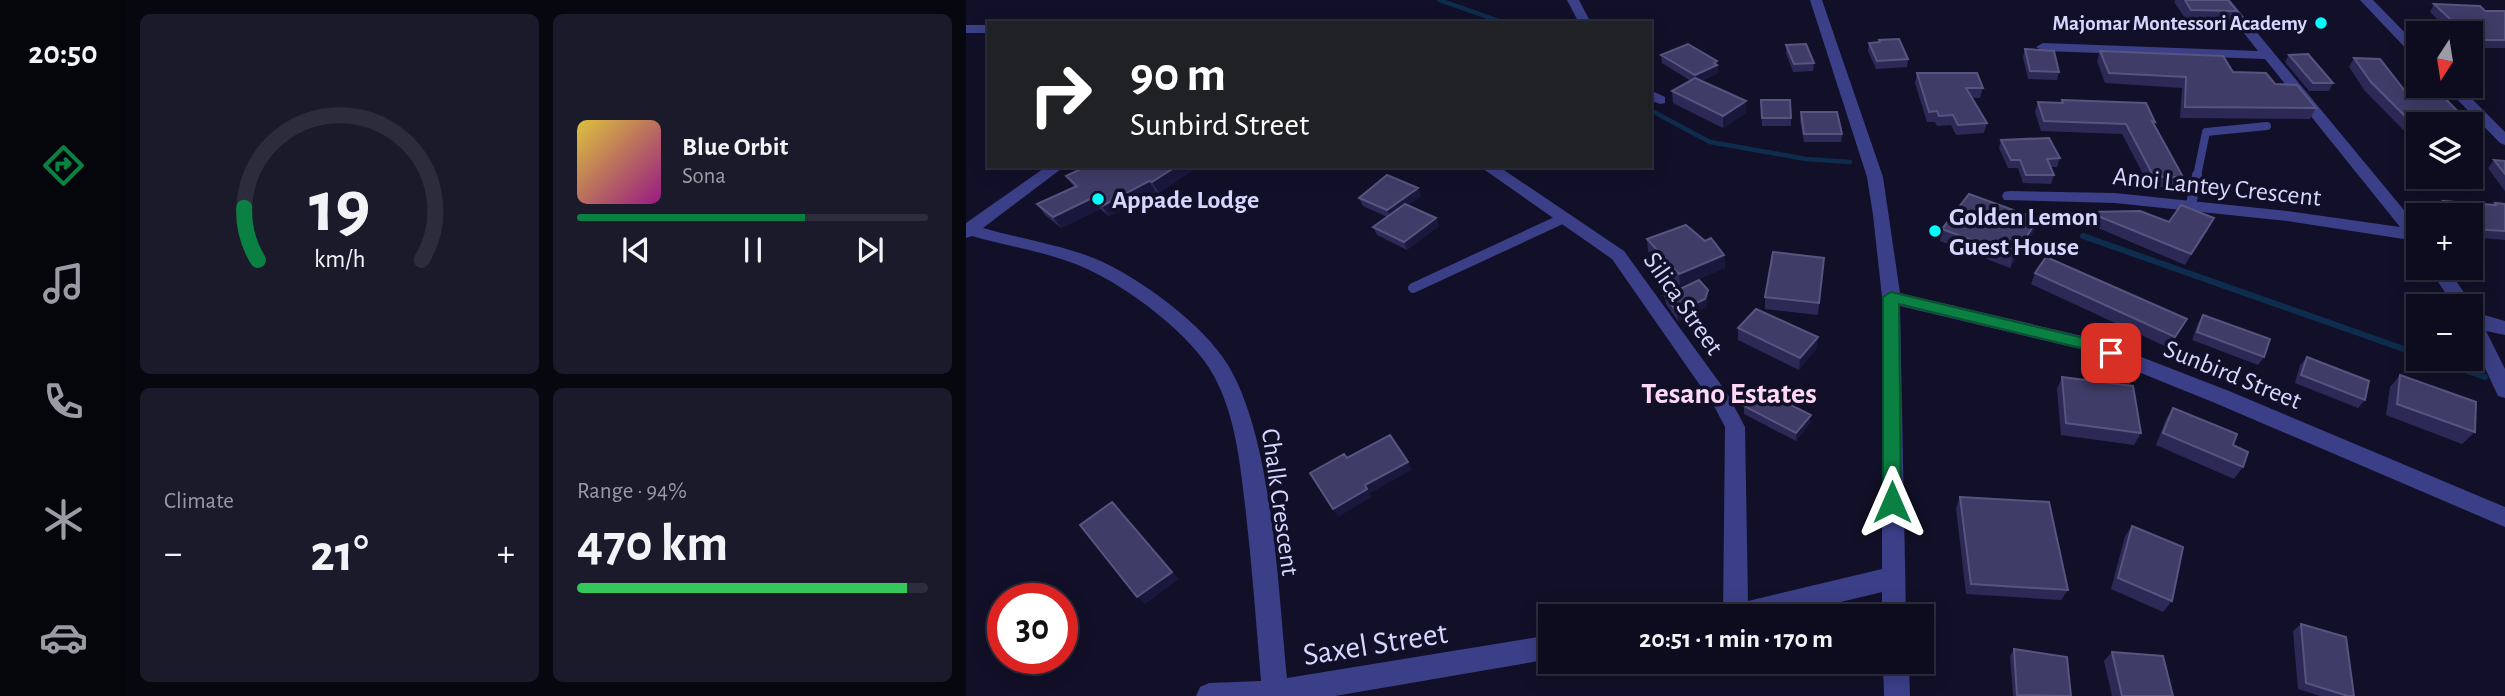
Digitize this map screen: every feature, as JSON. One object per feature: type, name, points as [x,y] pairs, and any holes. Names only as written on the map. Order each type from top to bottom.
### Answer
[{"type":"street","points":[[1573,0],[1584,21]]},
{"type":"street","points":[[1816,0],[1864,151],[1875,177],[1891,297],[1893,604]]},
{"type":"street","points":[[2224,0],[2406,222]]},
{"type":"street","points":[[2366,0],[2406,42]]},
{"type":"street","points":[[966,29],[987,29]]},
{"type":"street","points":[[2043,47],[2271,55]]},
{"type":"street","points":[[2463,98],[2505,141]]},
{"type":"street","points":[[967,230],[1054,168]]},
{"type":"street","name":"Silica Street","points":[[1490,168],[1618,255],[1720,399],[1735,427],[1735,604]]},
{"type":"street","name":"Anoi Lantey Crescent","points":[[2010,196],[2115,198],[2191,205],[2287,216],[2406,235]]},
{"type":"street","name":"Chalk Crescent","points":[[967,230],[1037,245],[1075,257],[1108,272],[1145,297],[1187,332],[1220,369],[1240,419],[1250,462],[1261,541],[1275,693]]},
{"type":"street","name":"Sunbird Street","points":[[1891,297],[2088,344],[2222,397],[2505,517]]},
{"type":"street","points":[[2483,320],[2505,328]]},
{"type":"street","points":[[2483,344],[2505,390]]},
{"type":"street","points":[[1785,604],[1892,578]]},
{"type":"street","name":"Saxel Street","points":[[1209,696],[1275,693],[1538,649]]},
{"type":"street","points":[[1896,674],[1896,696]]},
{"type":"lane","points":[[2191,205],[2206,132],[2267,126]]},
{"type":"lane","points":[[1413,288],[1562,219]]},
{"type":"building","points":[[2185,0],[2228,0],[2237,11],[2191,10]]},
{"type":"building","points":[[2434,4],[2480,6],[2485,11],[2505,11],[2505,40],[2483,40],[2483,21],[2452,21]]},
{"type":"building","points":[[1899,39],[1908,59],[1877,61],[1869,43]]},
{"type":"building","points":[[1688,44],[1717,61],[1714,63],[1717,65],[1695,75],[1661,55]]},
{"type":"building","points":[[1806,44],[1814,63],[1794,64],[1786,45]]},
{"type":"building","points":[[2025,49],[2054,51],[2059,72],[2030,71]]},
{"type":"building","points":[[2100,51],[2223,56],[2233,72],[2266,73],[2275,84],[2297,85],[2316,108],[2185,107],[2186,77],[2109,73]]},
{"type":"building","points":[[2308,54],[2333,83],[2313,83],[2289,55]]},
{"type":"building","points":[[2354,58],[2380,59],[2406,91],[2406,98],[2445,98],[2458,112],[2406,112],[2406,117],[2371,82]]},
{"type":"building","points":[[1917,73],[1977,73],[1983,88],[1966,88],[1987,123],[1958,125],[1953,115],[1939,116],[1937,111],[1929,112]]},
{"type":"building","points":[[1695,78],[1746,101],[1723,116],[1672,91]]},
{"type":"building","points":[[1761,100],[1790,100],[1791,118],[1762,118]]},
{"type":"building","points":[[2062,100],[2146,103],[2155,122],[2152,121],[2183,177],[2154,177],[2126,124],[2044,121],[2038,102],[2063,103]]},
{"type":"building","points":[[1801,112],[1837,112],[1842,134],[1804,134]]},
{"type":"building","points":[[2049,138],[2060,158],[2047,159],[2054,175],[2026,175],[2020,160],[2011,160],[2001,140]]},
{"type":"building","points":[[2494,160],[2505,161],[2505,174]]},
{"type":"building","points":[[1083,168],[1174,168],[1152,182],[1149,181],[1102,206],[1092,198],[1053,217],[1037,204],[1077,186],[1066,176]]},
{"type":"building","points":[[1387,175],[1418,188],[1387,210],[1359,198]]},
{"type":"building","points":[[1969,194],[2038,219],[2014,256],[1942,229]]},
{"type":"building","points":[[1405,204],[1436,218],[1404,242],[1373,227]]},
{"type":"building","points":[[2483,204],[2505,204],[2505,231],[2483,230]]},
{"type":"building","points":[[2181,205],[2214,218],[2191,254],[2088,212],[2140,211],[2169,222]]},
{"type":"building","points":[[1686,225],[1705,241],[1711,238],[1724,255],[1679,274],[1647,239]]},
{"type":"building","points":[[1773,252],[1824,258],[1819,303],[1765,297]]},
{"type":"building","points":[[2046,257],[2187,319],[2175,337],[2035,273]]},
{"type":"building","points":[[1699,280],[1708,290],[1705,299],[1677,312],[1665,296]]},
{"type":"building","points":[[1756,309],[1818,337],[1800,358],[1738,328]]},
{"type":"building","points":[[2203,315],[2270,339],[2264,357],[2197,332]]},
{"type":"building","points":[[2307,357],[2369,381],[2365,400],[2301,375]]},
{"type":"building","points":[[2400,375],[2476,402],[2475,432],[2397,404]]},
{"type":"building","points":[[2062,377],[2133,386],[2141,433],[2066,423]]},
{"type":"building","points":[[1759,389],[1811,415],[1796,433],[1744,406]]},
{"type":"building","points":[[2173,408],[2237,434],[2233,445],[2248,452],[2243,467],[2163,433]]},
{"type":"building","points":[[1390,435],[1408,462],[1365,485],[1367,489],[1333,509],[1310,473],[1344,454],[1347,458]]},
{"type":"building","points":[[1960,497],[2049,502],[2068,590],[1971,584]]},
{"type":"building","points":[[1112,502],[1172,572],[1137,597],[1080,525]]},
{"type":"building","points":[[2132,526],[2183,547],[2172,601],[2118,578]]},
{"type":"building","points":[[2301,624],[2346,637],[2354,696],[2306,683]]},
{"type":"building","points":[[2014,649],[2067,657],[2071,696],[2017,695]]},
{"type":"building","points":[[2112,652],[2163,656],[2173,696],[2122,696]]},
{"type":"waterway","points":[[1439,0],[1499,21]]},
{"type":"waterway","points":[[1652,111],[1710,142],[1806,159],[1850,162]]},
{"type":"waterway","points":[[2083,236],[2406,350]]},
{"type":"waterway","points":[[2467,371],[2485,377]]},
{"type":"place","name":"Majomar Montessori Academy","points":[[2321,23]]},
{"type":"place","name":"Appade Lodge","points":[[1098,199]]},
{"type":"place","name":"Golden Lemon Guest House","points":[[1935,231]]},
{"type":"district","name":"Tesano Estates","points":[[1729,393]]},
{"type":"route","points":[[1892,502],[1891,297],[2088,344],[2111,353]]}]
